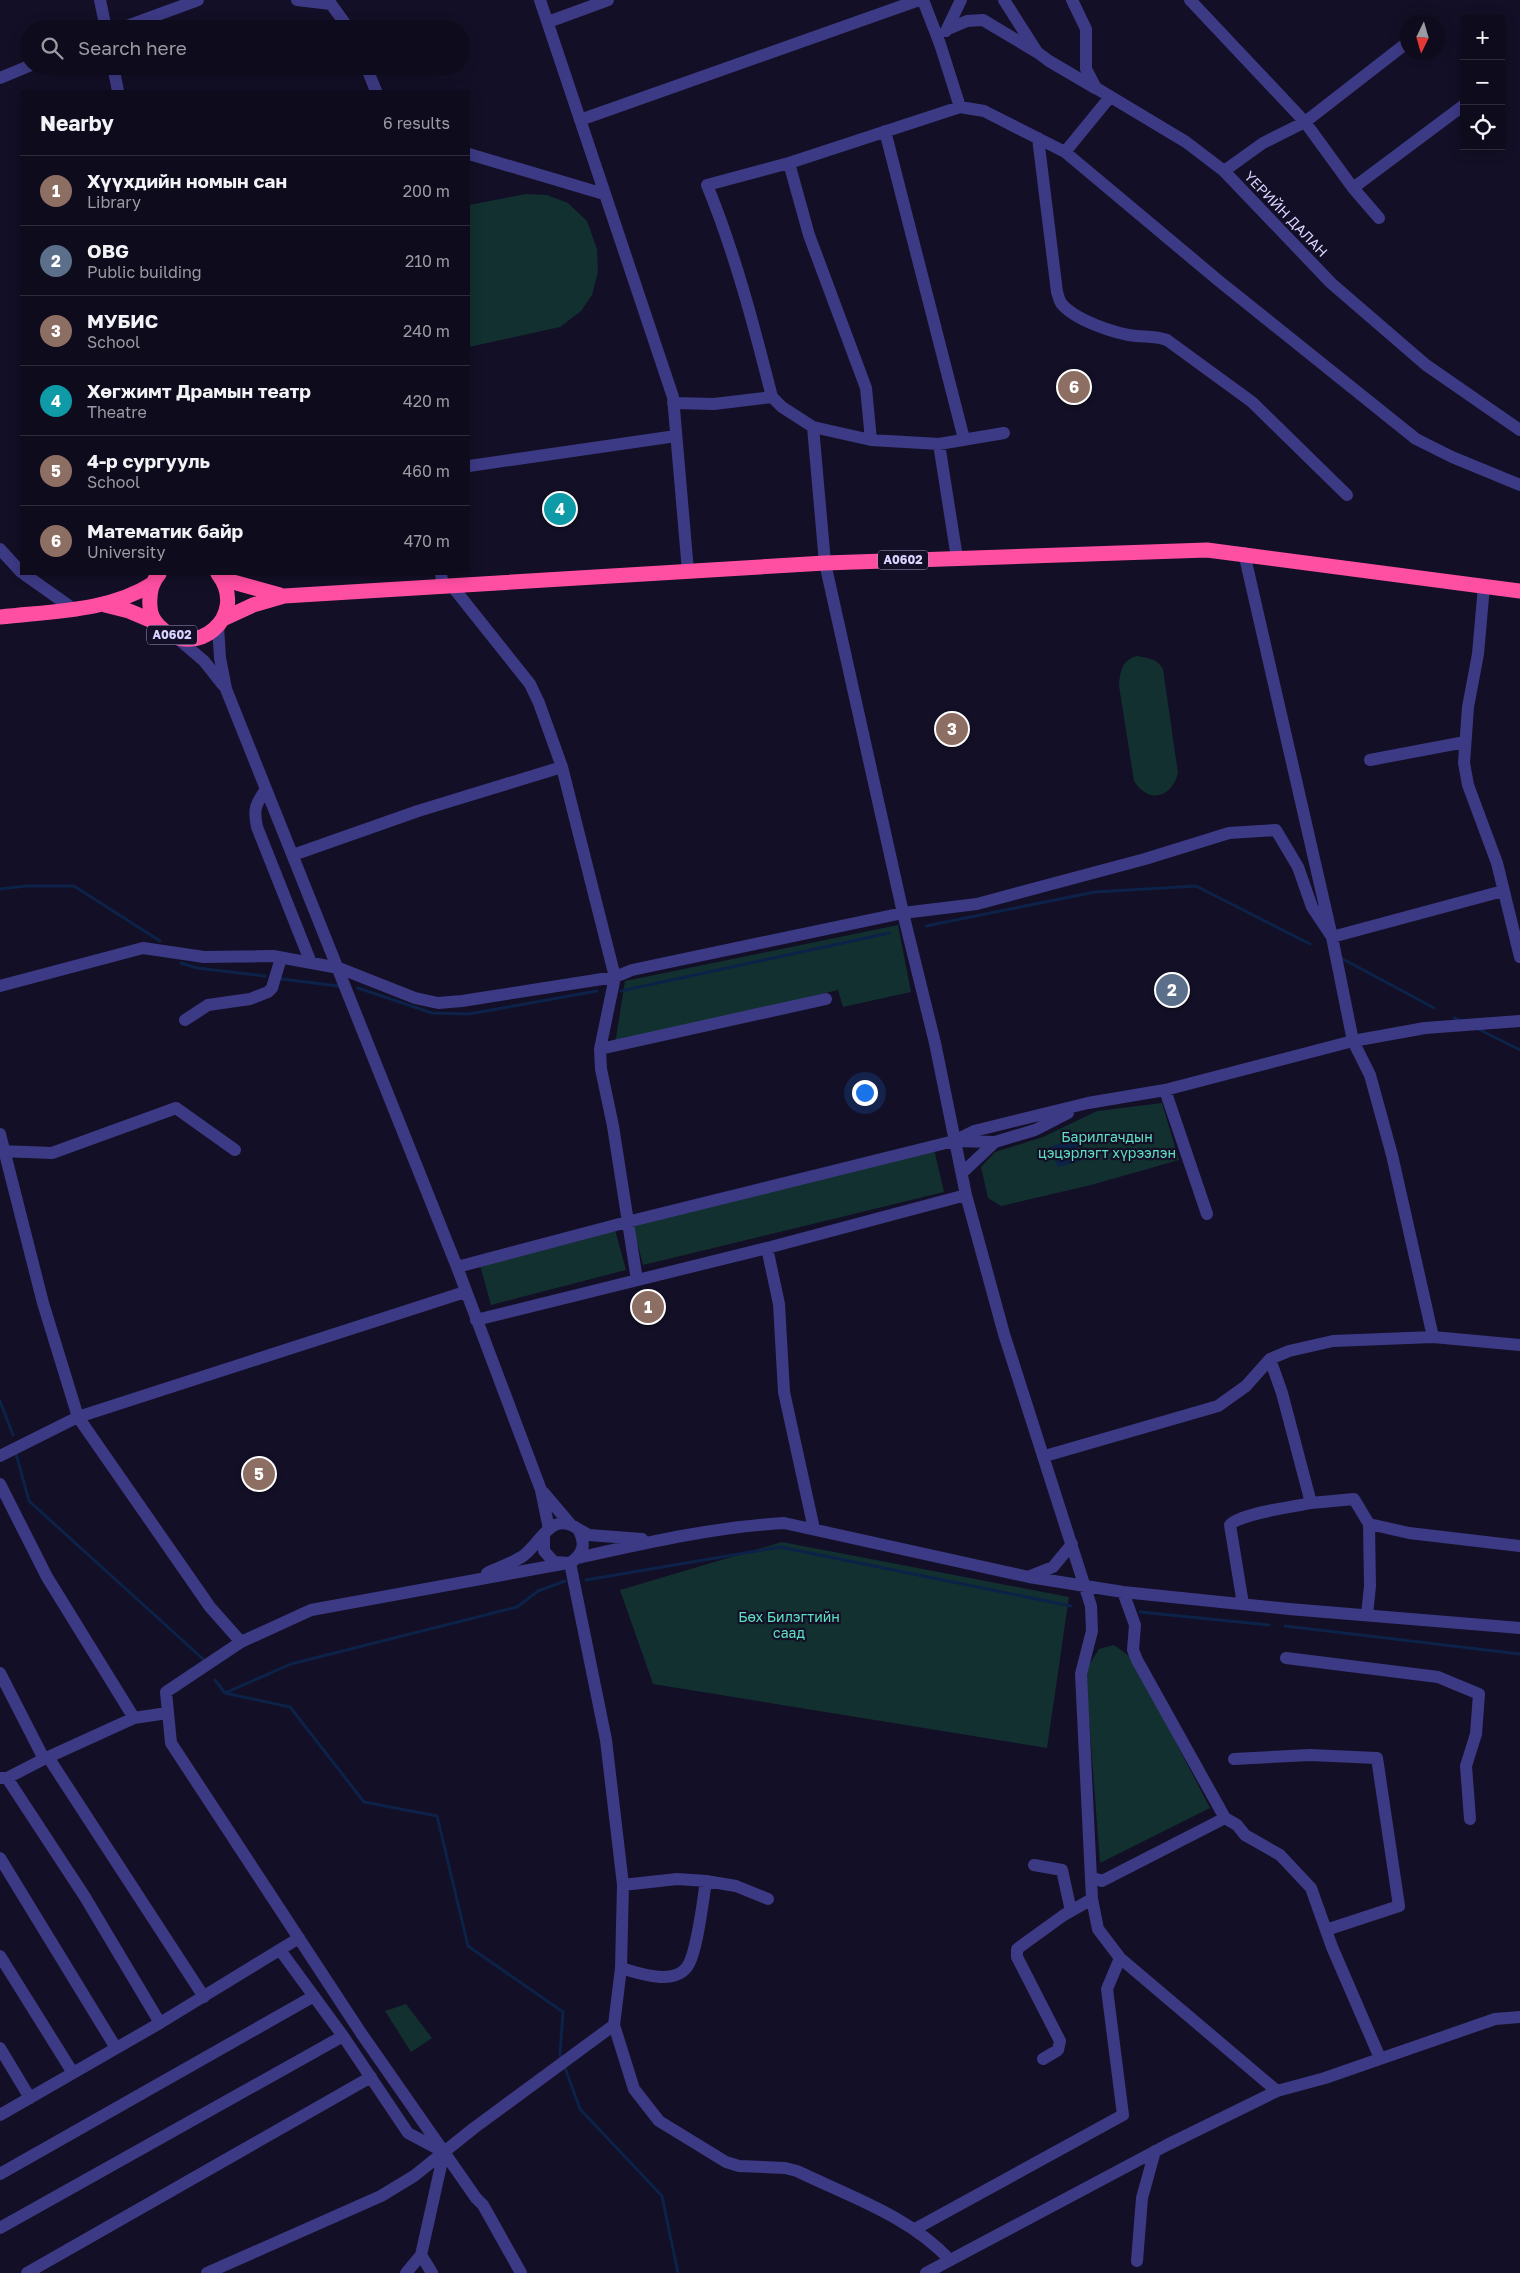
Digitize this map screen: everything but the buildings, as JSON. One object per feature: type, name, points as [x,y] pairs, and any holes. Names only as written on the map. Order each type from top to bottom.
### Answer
[{"type":"highway","name":"A0602","points":[[101,605],[129,611],[155,622],[165,632],[178,638],[200,638],[221,622],[253,605],[284,596],[445,582],[824,563],[1207,550],[1244,553],[1520,591]]},
{"type":"highway","name":"A0602","points":[[220,576],[252,589],[284,596]]},
{"type":"highway","name":"A0602","points":[[220,576],[227,592],[228,605],[221,622]]},
{"type":"highway","name":"A0602","points":[[0,617],[101,605],[128,597],[157,577]]},
{"type":"highway","name":"A0602","points":[[155,622],[150,610],[149,596],[157,577]]},
{"type":"street","points":[[100,0],[104,20]]},
{"type":"street","points":[[297,0],[331,4],[343,20]]},
{"type":"street","points":[[540,0],[673,403],[688,571]]},
{"type":"street","points":[[548,22],[608,0]]},
{"type":"street","points":[[580,120],[919,0]]},
{"type":"street","points":[[923,0],[940,44],[960,107]]},
{"type":"street","points":[[940,44],[961,0]]},
{"type":"street","points":[[1004,0],[1037,52]]},
{"type":"street","points":[[1072,0],[1086,29],[1086,69],[1096,88]]},
{"type":"street","points":[[1190,0],[1305,122],[1353,188],[1379,218]]},
{"type":"street","points":[[142,20],[192,1]]},
{"type":"street","name":"ҮЕРИЙН ДАЛАН","points":[[948,28],[967,21],[983,20],[1186,142],[1224,171],[1331,283],[1426,365],[1520,430]]},
{"type":"street","points":[[1224,171],[1263,143],[1305,122],[1400,48]]},
{"type":"street","points":[[0,78],[20,70]]},
{"type":"street","points":[[115,75],[118,90]]},
{"type":"street","points":[[370,75],[376,90]]},
{"type":"street","points":[[1065,152],[1110,97]]},
{"type":"street","points":[[1004,433],[939,444],[871,440],[813,428],[782,407],[772,397],[741,282],[720,217],[707,185],[789,163],[960,107],[984,111],[1065,152],[1219,281],[1416,439],[1452,457],[1520,485]]},
{"type":"street","points":[[1353,188],[1460,108]]},
{"type":"street","points":[[885,131],[964,440]]},
{"type":"street","points":[[1038,138],[1057,292],[1062,303],[1074,313],[1110,330],[1137,336],[1156,336],[1167,340],[1252,402],[1347,496]]},
{"type":"street","points":[[470,154],[604,194]]},
{"type":"street","points":[[789,163],[810,235],[866,388],[871,440]]},
{"type":"street","points":[[673,403],[714,404],[772,397]]},
{"type":"street","points":[[813,428],[824,563],[903,913],[935,1042],[966,1195],[1004,1334],[1045,1456],[1091,1606],[1092,1631],[1081,1674],[1093,1878],[1092,1899],[1098,1929],[1120,1958],[1277,2091]]},
{"type":"street","points":[[470,466],[676,436]]},
{"type":"street","points":[[939,444],[957,558]]},
{"type":"street","points":[[0,549],[20,570]]},
{"type":"street","points":[[1244,553],[1332,937],[1353,1041],[1370,1075],[1385,1128],[1433,1337]]},
{"type":"street","points":[[26,575],[72,608]]},
{"type":"street","points":[[445,582],[530,684],[542,710],[562,767],[615,977],[600,1049],[601,1069],[612,1126],[636,1280]]},
{"type":"street","points":[[1484,586],[1478,654],[1468,706],[1464,763],[1468,785],[1497,863],[1520,957]]},
{"type":"street","points":[[221,622],[220,658],[226,688],[457,1267],[542,1490],[546,1532],[544,1551],[554,1562],[570,1562],[582,1552],[584,1544],[575,1527],[542,1490]]},
{"type":"street","points":[[178,638],[204,661],[226,688]]},
{"type":"street","points":[[1370,760],[1465,742]]},
{"type":"street","points":[[293,855],[418,811],[562,767]]},
{"type":"street","points":[[266,789],[255,806],[254,814],[257,827],[311,963]]},
{"type":"street","points":[[0,986],[143,948],[204,957],[281,958],[339,968],[415,998],[438,1003],[615,977],[632,970],[903,913],[977,904],[1144,859],[1229,833],[1276,830],[1298,867],[1312,907],[1332,937]]},
{"type":"street","points":[[1332,937],[1503,891]]},
{"type":"street","points":[[184,1020],[208,1005],[250,999],[268,992],[272,988],[281,958]]},
{"type":"street","points":[[600,1049],[826,999]]},
{"type":"street","points":[[457,1267],[626,1222],[954,1141],[974,1131],[1088,1103],[1165,1090],[1353,1041],[1425,1028],[1520,1021]]},
{"type":"street","points":[[1165,1090],[1206,1214]]},
{"type":"street","points":[[954,1141],[995,1142],[1035,1130],[1088,1103]]},
{"type":"street","points":[[2,1150],[52,1153],[176,1108],[235,1150]]},
{"type":"street","points":[[0,1134],[2,1150],[43,1303],[78,1417],[210,1606],[241,1642]]},
{"type":"street","points":[[962,1173],[995,1142]]},
{"type":"street","points":[[476,1320],[767,1248],[966,1195]]},
{"type":"street","points":[[767,1248],[779,1304],[784,1392],[814,1529]]},
{"type":"street","points":[[0,1456],[78,1417],[465,1292]]},
{"type":"street","points":[[1045,1456],[1218,1406],[1246,1386],[1270,1359],[1289,1351],[1333,1341],[1433,1337],[1520,1345]]},
{"type":"street","points":[[1270,1359],[1282,1394],[1311,1504]]},
{"type":"street","points":[[0,1484],[47,1577],[134,1718]]},
{"type":"street","points":[[1242,1604],[1230,1524],[1234,1520],[1263,1512],[1354,1499],[1369,1524],[1370,1586],[1367,1616]]},
{"type":"street","points":[[474,1579],[522,1556],[546,1532],[564,1523],[589,1535],[659,1540]]},
{"type":"street","points":[[521,2273],[483,2205],[444,2152],[299,1938],[171,1743],[166,1692],[241,1642],[311,1610],[570,1562],[659,1540],[747,1525],[784,1523],[1029,1577],[1085,1584],[1123,1592],[1367,1616],[1520,1628]]},
{"type":"street","points":[[1369,1524],[1410,1532],[1520,1546]]},
{"type":"street","points":[[1029,1577],[1053,1567],[1072,1544]]},
{"type":"street","points":[[570,1562],[606,1740],[623,1885],[621,1968],[614,2025],[634,2089],[659,2121],[726,2162],[740,2166],[785,2168],[797,2171],[866,2202],[915,2229],[934,2243],[950,2260]]},
{"type":"street","points":[[1123,1592],[1135,1625],[1133,1650],[1137,1660],[1225,1818],[1237,1825],[1245,1835],[1280,1855],[1311,1888],[1326,1930],[1380,2058]]},
{"type":"street","points":[[1286,1658],[1438,1677],[1479,1694],[1476,1734],[1466,1766],[1470,1819]]},
{"type":"street","points":[[0,1673],[46,1758],[204,1997]]},
{"type":"street","points":[[160,2023],[85,1898],[2,1778],[134,1718],[167,1713]]},
{"type":"street","points":[[1234,1759],[1310,1755],[1377,1758],[1399,1906],[1326,1930]]},
{"type":"street","points":[[1093,1878],[1102,1881],[1225,1818]]},
{"type":"street","points":[[0,1858],[116,2048]]},
{"type":"street","points":[[1034,1865],[1062,1870],[1071,1911]]},
{"type":"street","points":[[623,1885],[677,1880],[706,1881],[736,1886],[768,1899]]},
{"type":"street","points":[[621,1968],[654,1977],[670,1976],[680,1973],[687,1968],[692,1954],[706,1881]]},
{"type":"street","points":[[1043,2059],[1058,2050],[1060,2041],[1017,1957],[1017,1948],[1092,1899]]},
{"type":"street","points":[[0,2115],[204,1997],[299,1938]]},
{"type":"street","points":[[280,1950],[343,2036],[408,2133],[444,2152]]},
{"type":"street","points":[[0,1956],[73,2073]]},
{"type":"street","points":[[915,2229],[1123,2115],[1107,1989],[1120,1958]]},
{"type":"street","points":[[0,2174],[314,1996]]},
{"type":"street","points":[[926,2273],[1155,2152],[1277,2091],[1325,2078],[1494,2019],[1520,2017]]},
{"type":"street","points":[[207,2273],[381,2196],[414,2176],[474,2128],[614,2025]]},
{"type":"street","points":[[0,2228],[343,2036]]},
{"type":"street","points":[[0,2048],[30,2098]]},
{"type":"street","points":[[27,2273],[371,2077]]},
{"type":"street","points":[[406,2273],[421,2255],[444,2152]]},
{"type":"street","points":[[1137,2261],[1142,2198],[1155,2152]]},
{"type":"street","points":[[421,2255],[432,2273]]},
{"type":"green space","points":[[526,194],[547,195],[568,203],[587,221],[597,249],[598,272],[592,295],[581,311],[560,327],[470,347],[470,205]]},
{"type":"green space","points":[[1137,656],[1155,661],[1163,669],[1178,773],[1171,788],[1159,795],[1146,793],[1134,781],[1119,686],[1120,676],[1125,663]]},
{"type":"green space","points":[[898,925],[911,992],[843,1007],[838,990],[615,1044],[625,981]]},
{"type":"green space","name":"Барилгачдын цэцэрлэгт хүрээлэн","points":[[1162,1103],[1179,1160],[1091,1185],[1001,1206],[988,1198],[981,1167],[995,1152],[1043,1137],[1097,1111]]},
{"type":"green space","points":[[934,1149],[944,1192],[643,1265],[632,1222]]},
{"type":"green space","points":[[614,1226],[626,1270],[491,1305],[479,1262]]},
{"type":"green space","name":"Бөх Билэгтийн саад","points":[[782,1542],[1069,1597],[1047,1748],[653,1684],[620,1590]]},
{"type":"green space","points":[[1114,1645],[1139,1663],[1139,1671],[1210,1808],[1100,1863],[1086,1680],[1082,1676],[1099,1649]]},
{"type":"green space","points":[[406,2004],[432,2038],[411,2052],[385,2011]]},
{"type":"water","points":[[1076,1139],[1080,1161],[1058,1167],[1049,1147]]},
{"type":"waterway","points":[[0,889],[26,886],[74,886],[160,941]]},
{"type":"waterway","points":[[926,926],[1095,892],[1196,886],[1310,944]]},
{"type":"waterway","points":[[621,991],[889,933]]},
{"type":"waterway","points":[[1341,958],[1434,1008]]},
{"type":"waterway","points":[[181,963],[197,968],[265,976]]},
{"type":"waterway","points":[[282,979],[338,986]]},
{"type":"waterway","points":[[358,988],[432,1013],[469,1014],[597,991]]},
{"type":"waterway","points":[[1454,1018],[1461,1021]]},
{"type":"waterway","points":[[1478,1029],[1520,1050]]},
{"type":"waterway","points":[[0,1401],[13,1435]]},
{"type":"waterway","points":[[16,1454],[29,1501],[203,1659]]},
{"type":"waterway","points":[[586,1580],[780,1547],[1071,1606]]},
{"type":"waterway","points":[[215,1680],[225,1693],[291,1664],[517,1607],[538,1591],[565,1581]]},
{"type":"waterway","points":[[1140,1612],[1269,1625]]},
{"type":"waterway","points":[[1285,1626],[1520,1654]]},
{"type":"waterway","points":[[225,1693],[290,1707],[364,1802],[437,1816],[468,1946],[563,2012],[560,2054],[562,2059]]},
{"type":"waterway","points":[[564,2065],[580,2109],[662,2196],[678,2273]]},
{"type":"place","name":"Математик байр","points":[[1074,387]]},
{"type":"place","name":"Хөгжимт Драмын театр","points":[[560,509]]},
{"type":"place","name":"МУБИС","points":[[952,729]]},
{"type":"place","name":"OBG","points":[[1172,990]]},
{"type":"place","name":"Хүүхдийн номын сан","points":[[648,1307]]},
{"type":"place","name":"4-р сургууль","points":[[259,1474]]}]
